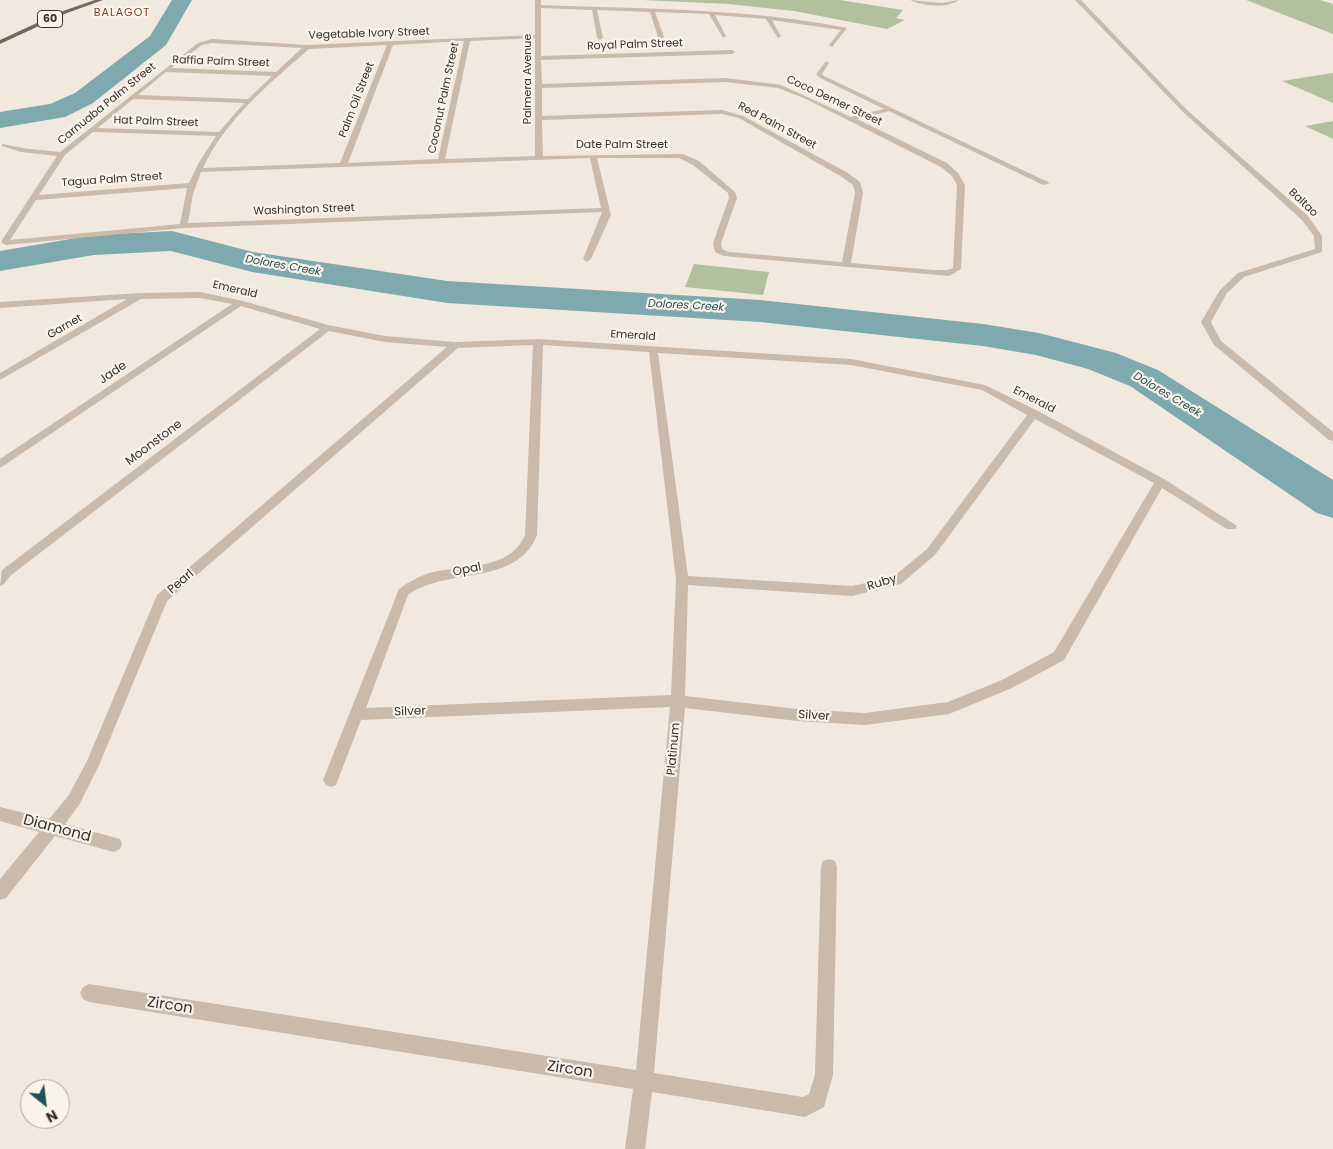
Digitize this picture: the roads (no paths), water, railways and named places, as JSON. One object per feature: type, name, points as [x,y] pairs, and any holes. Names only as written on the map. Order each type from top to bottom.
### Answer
[{"type":"main road","name":"60","points":[[0,42],[65,12],[100,0]]},
{"type":"street","points":[[913,0],[936,4],[952,3],[956,0]]},
{"type":"street","name":"Baltao","points":[[1078,0],[1185,110],[1305,218],[1318,236],[1319,250],[1240,275],[1223,292],[1206,322],[1217,343],[1333,438]]},
{"type":"street","points":[[538,3],[711,13],[843,28],[846,31],[832,45]]},
{"type":"street","name":"Palmera Avenue","points":[[538,3],[539,158]]},
{"type":"street","points":[[594,7],[600,38]]},
{"type":"street","points":[[652,10],[661,38]]},
{"type":"street","points":[[711,13],[723,36]]},
{"type":"street","points":[[768,18],[778,36]]},
{"type":"street","name":"Vegetable Ivory Street","points":[[200,44],[212,41],[307,47],[539,36]]},
{"type":"street","name":"Coconut Palm Street","points":[[441,161],[467,40]]},
{"type":"street","name":"Palm Oil Street","points":[[343,165],[390,43]]},
{"type":"street","name":"Carnuaba Palm Street","points":[[6,240],[62,154],[131,97],[200,44]]},
{"type":"street","points":[[184,226],[192,186],[199,170],[221,134],[247,101],[307,47]]},
{"type":"street","name":"Royal Palm Street","points":[[538,58],[732,52]]},
{"type":"street","points":[[826,63],[820,76],[1046,183]]},
{"type":"street","name":"Raffia Palm Street","points":[[165,70],[277,74]]},
{"type":"street","name":"Coco Demer Street","points":[[539,86],[726,80],[779,86],[808,98],[944,165],[955,175],[961,185],[957,269]]},
{"type":"street","points":[[131,97],[247,101]]},
{"type":"street","points":[[850,119],[890,109]]},
{"type":"street","name":"Red Palm Street","points":[[538,118],[722,112],[741,117],[846,175],[857,184],[859,193],[846,264]]},
{"type":"street","name":"Hat Palm Street","points":[[90,130],[221,134]]},
{"type":"street","points":[[4,145],[21,150],[62,154]]},
{"type":"street","points":[[587,258],[607,216],[593,156]]},
{"type":"street","name":"Date Palm Street","points":[[199,170],[593,156],[680,156],[696,163],[731,192],[733,198],[717,243],[718,250],[727,254],[934,274],[949,273],[957,269]]},
{"type":"street","name":"Tagua Palm Street","points":[[35,198],[192,186]]},
{"type":"street","name":"Washington Street","points":[[6,240],[6,243],[11,244],[184,226],[606,210]]},
{"type":"street","name":"Emerald","points":[[0,305],[140,296],[200,295],[240,303],[328,328],[385,339],[455,345],[538,342],[851,362],[985,388],[1160,482],[1231,526]]},
{"type":"street","name":"Garnet","points":[[0,377],[140,296]]},
{"type":"street","name":"Jade","points":[[0,464],[240,303]]},
{"type":"street","name":"Moonstone","points":[[0,581],[6,573],[328,328]]},
{"type":"street","name":"Opal","points":[[331,780],[403,592],[409,586],[426,578],[508,561],[523,550],[531,535],[538,342]]},
{"type":"street","name":"Pearl","points":[[0,892],[54,828],[74,800],[93,763],[162,598],[455,345]]},
{"type":"street","name":"Platinum","points":[[635,1149],[644,1082],[678,701],[682,580],[653,349]]},
{"type":"street","name":"Ruby","points":[[682,580],[852,591],[897,581],[931,552],[1034,413]]},
{"type":"street","name":"Silver","points":[[356,714],[678,701],[796,715],[865,719],[949,708],[1007,684],[1059,656],[1160,482]]},
{"type":"street","name":"Diamond","points":[[0,814],[114,844]]},
{"type":"street","name":"Zircon","points":[[89,993],[805,1107],[817,1100],[824,1075],[829,866]]},
{"type":"waterway","name":"Dolores Creek","points":[[0,120],[56,111],[84,98],[158,40],[182,0]]},
{"type":"waterway","name":"Dolores Creek","points":[[0,261],[94,245],[172,241],[252,262],[447,292],[760,311],[983,335],[1039,344],[1102,361],[1144,378],[1333,502]]},
{"type":"district","name":"BALAGOT","points":[[122,13]]}]
